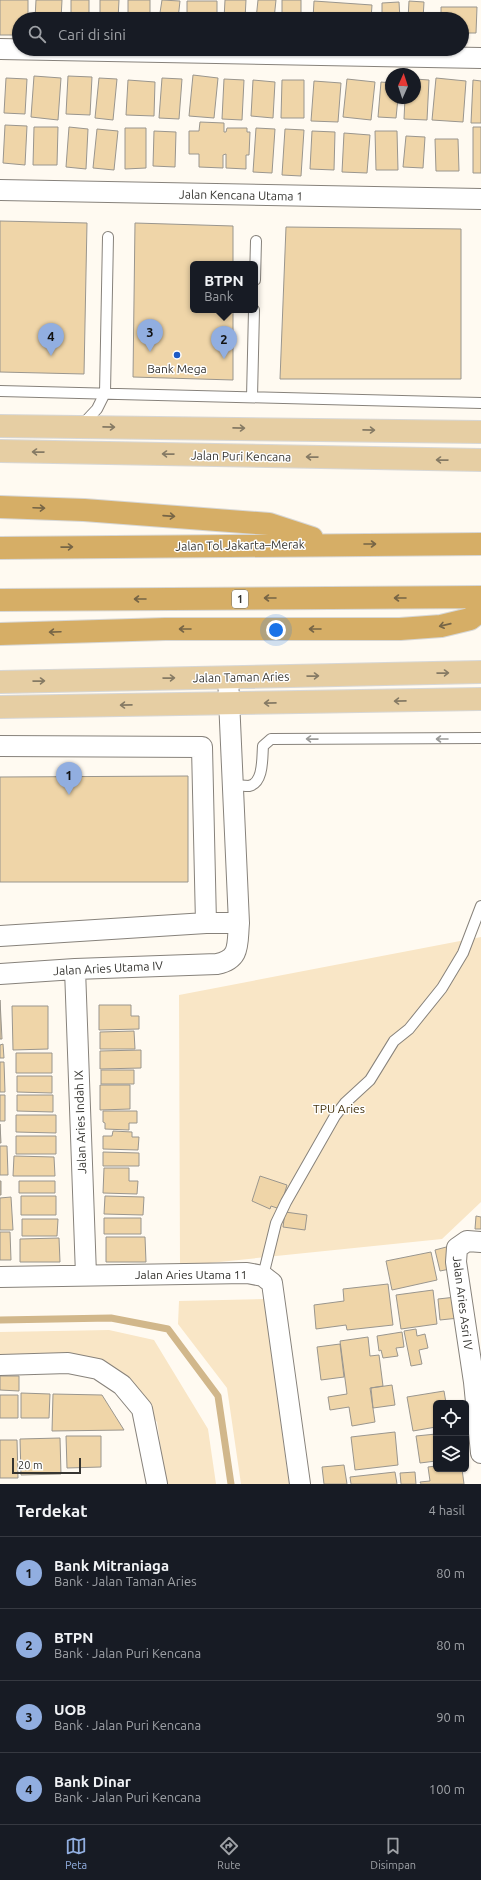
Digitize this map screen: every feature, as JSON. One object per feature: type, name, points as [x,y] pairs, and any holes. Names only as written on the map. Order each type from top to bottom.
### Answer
[{"type":"highway","points":[[0,507],[84,510],[269,524],[331,544]]},
{"type":"highway","name":"Jalan Tol Jakarta–Merak","points":[[0,548],[331,544],[481,544]]},
{"type":"highway","name":"1","points":[[0,600],[481,597]]},
{"type":"highway","points":[[0,634],[165,629],[400,629],[441,626],[470,619],[481,611]]},
{"type":"main road","points":[[0,426],[481,432]]},
{"type":"main road","name":"Jalan Puri Kencana","points":[[0,451],[481,460]]},
{"type":"main road","name":"Jalan Taman Aries","points":[[0,682],[481,672]]},
{"type":"main road","points":[[0,707],[481,699]]},
{"type":"street","points":[[0,49],[12,49]]},
{"type":"street","points":[[374,56],[481,58]]},
{"type":"street","name":"Jalan Kencana Utama 1","points":[[0,190],[481,199]]},
{"type":"street","points":[[0,936],[206,923],[239,923],[228,677]]},
{"type":"street","points":[[0,746],[202,747],[231,745]]},
{"type":"street","points":[[202,747],[206,923]]},
{"type":"street","name":"Jalan Aries Utama IV","points":[[0,974],[74,969],[217,964],[228,962],[234,957],[237,948],[239,923]]},
{"type":"street","name":"Jalan Aries Indah IX","points":[[74,969],[86,1275]]},
{"type":"street","name":"Jalan Aries Asri IV","points":[[481,1242],[467,1241],[457,1248],[456,1262],[477,1382],[481,1453]]},
{"type":"street","name":"Jalan Aries Utama 11","points":[[0,1277],[247,1273],[263,1276],[272,1283],[300,1484]]},
{"type":"street","points":[[0,1365],[68,1363],[98,1369],[122,1385],[142,1409],[157,1484]]},
{"type":"lane","points":[[82,426],[97,409],[105,393],[108,237]]},
{"type":"lane","points":[[255,261],[256,241]]},
{"type":"lane","points":[[252,397],[254,313]]},
{"type":"lane","points":[[0,391],[481,402]]},
{"type":"lane","points":[[232,785],[250,786],[257,781],[260,774],[263,746],[271,739],[481,738]]},
{"type":"lane","points":[[263,1276],[276,1223],[286,1202],[335,1116],[345,1103],[370,1080],[394,1041],[409,1029],[442,988],[463,953],[481,906]]},
{"type":"green space","name":"TPU Aries","points":[[481,937],[481,1202],[442,1239],[180,1266],[179,995]]},
{"type":"green space","points":[[264,1299],[289,1484],[241,1484],[227,1388],[178,1324],[179,1301]]},
{"type":"green space","points":[[109,1330],[154,1340],[208,1429],[216,1484],[166,1484],[157,1422],[117,1376],[0,1360],[0,1332]]},
{"type":"building","points":[[0,0],[28,0],[28,12],[12,12],[12,35],[0,35]]},
{"type":"building","points":[[36,0],[62,0],[61,12],[35,12]]},
{"type":"building","points":[[71,0],[89,0],[89,12],[71,12]]},
{"type":"building","points":[[100,0],[119,0],[118,12],[100,12]]},
{"type":"building","points":[[128,0],[150,0],[150,12],[128,12]]},
{"type":"building","points":[[162,0],[180,1],[179,12],[160,12]]},
{"type":"building","points":[[225,0],[246,0],[245,12],[224,12]]},
{"type":"building","points":[[258,0],[276,0],[275,12],[257,12]]},
{"type":"building","points":[[282,0],[301,0],[301,12],[282,12]]},
{"type":"building","points":[[187,1],[217,1],[217,12],[187,12]]},
{"type":"building","points":[[314,1],[372,5],[372,12],[313,12]]},
{"type":"building","points":[[409,1],[424,2],[423,12],[408,12]]},
{"type":"building","points":[[399,2],[400,12],[382,12],[382,3]]},
{"type":"building","points":[[441,7],[477,7],[476,33],[469,33],[469,12],[441,12]]},
{"type":"building","points":[[193,75],[218,78],[214,118],[189,116]]},
{"type":"building","points":[[34,76],[61,78],[58,120],[31,117]]},
{"type":"building","points":[[68,76],[92,77],[90,115],[66,114]]},
{"type":"building","points":[[6,78],[27,79],[25,114],[4,113]]},
{"type":"building","points":[[99,78],[117,79],[113,120],[95,118]]},
{"type":"building","points":[[162,78],[182,79],[179,119],[159,118]]},
{"type":"building","points":[[436,78],[466,81],[463,122],[432,120]]},
{"type":"building","points":[[224,79],[244,80],[242,120],[222,119]]},
{"type":"building","points":[[347,79],[375,82],[371,120],[343,117]]},
{"type":"building","points":[[421,79],[429,80],[427,120],[404,119],[405,104],[421,104]]},
{"type":"building","points":[[128,80],[155,82],[154,116],[126,115]]},
{"type":"building","points":[[253,80],[275,82],[273,118],[251,116]]},
{"type":"building","points":[[282,80],[304,80],[304,118],[281,118]]},
{"type":"building","points":[[473,80],[481,81],[481,123],[471,123]]},
{"type":"building","points":[[314,81],[341,83],[338,122],[311,121]]},
{"type":"building","points":[[381,82],[385,82],[385,104],[397,104],[396,118],[378,117]]},
{"type":"building","points":[[200,122],[224,123],[224,132],[226,132],[227,128],[247,128],[247,132],[250,132],[249,155],[246,155],[246,169],[226,168],[226,154],[223,155],[223,168],[199,167],[199,154],[189,154],[189,131],[199,131]]},
{"type":"building","points":[[5,125],[27,126],[25,165],[3,163]]},
{"type":"building","points":[[34,127],[58,127],[57,165],[33,165]]},
{"type":"building","points":[[69,127],[88,129],[86,169],[66,167]]},
{"type":"building","points":[[473,127],[481,127],[481,173],[473,173]]},
{"type":"building","points":[[125,128],[146,128],[146,168],[125,169]]},
{"type":"building","points":[[256,128],[275,129],[272,173],[253,172]]},
{"type":"building","points":[[97,129],[118,131],[114,170],[93,168]]},
{"type":"building","points":[[285,129],[304,130],[301,176],[282,175]]},
{"type":"building","points":[[154,131],[176,132],[175,167],[153,166]]},
{"type":"building","points":[[312,131],[335,132],[334,170],[310,169]]},
{"type":"building","points":[[375,131],[397,131],[398,170],[376,170]]},
{"type":"building","points":[[344,133],[370,135],[367,173],[342,172]]},
{"type":"building","points":[[406,136],[425,137],[423,168],[403,167]]},
{"type":"building","points":[[435,139],[458,139],[459,171],[436,171]]},
{"type":"building","points":[[0,221],[87,223],[84,374],[0,372]]},
{"type":"building","points":[[135,223],[233,226],[233,261],[190,261],[190,313],[233,313],[233,380],[133,377]]},
{"type":"building","points":[[286,227],[461,229],[461,379],[280,379]]},
{"type":"building","points":[[188,776],[188,882],[0,882],[0,777]]},
{"type":"building","points":[[0,1000],[2,1039],[0,1039]]},
{"type":"building","points":[[99,1005],[131,1005],[131,1016],[139,1016],[139,1029],[99,1030]]},
{"type":"building","points":[[12,1006],[48,1006],[48,1049],[13,1050]]},
{"type":"building","points":[[134,1031],[135,1049],[100,1049],[100,1032]]},
{"type":"building","points":[[3,1044],[4,1058],[0,1058],[0,1045]]},
{"type":"building","points":[[141,1050],[141,1068],[100,1069],[100,1051]]},
{"type":"building","points":[[16,1053],[52,1053],[52,1073],[16,1073]]},
{"type":"building","points":[[0,1062],[4,1062],[5,1092],[0,1092]]},
{"type":"building","points":[[101,1070],[134,1070],[134,1084],[101,1084]]},
{"type":"building","points":[[17,1076],[52,1076],[52,1093],[17,1092]]},
{"type":"building","points":[[100,1085],[130,1085],[130,1109],[100,1110]]},
{"type":"building","points":[[0,1095],[5,1095],[5,1121],[0,1121]]},
{"type":"building","points":[[17,1095],[53,1095],[53,1112],[17,1111]]},
{"type":"building","points":[[103,1111],[137,1111],[137,1123],[129,1123],[129,1130],[105,1129],[105,1123],[103,1122]]},
{"type":"building","points":[[16,1115],[56,1115],[56,1133],[16,1132]]},
{"type":"building","points":[[113,1131],[132,1132],[132,1137],[139,1137],[138,1150],[103,1149],[103,1136],[112,1136]]},
{"type":"building","points":[[16,1136],[56,1136],[56,1154],[16,1154]]},
{"type":"building","points":[[0,1146],[7,1146],[8,1175],[0,1175]]},
{"type":"building","points":[[103,1152],[139,1153],[139,1166],[103,1166]]},
{"type":"building","points":[[14,1156],[54,1157],[55,1176],[13,1176]]},
{"type":"building","points":[[104,1168],[129,1168],[129,1181],[138,1181],[137,1194],[103,1193]]},
{"type":"building","points":[[260,1176],[287,1185],[280,1209],[271,1206],[270,1209],[252,1201]]},
{"type":"building","points":[[1,1181],[1,1195],[0,1195]]},
{"type":"building","points":[[19,1181],[55,1181],[55,1193],[19,1193]]},
{"type":"building","points":[[21,1196],[56,1196],[56,1215],[21,1215]]},
{"type":"building","points":[[105,1196],[144,1197],[143,1215],[104,1214]]},
{"type":"building","points":[[11,1197],[13,1230],[0,1230],[0,1198]]},
{"type":"building","points":[[285,1212],[307,1215],[305,1230],[283,1227]]},
{"type":"building","points":[[476,1216],[481,1217],[481,1229],[475,1229]]},
{"type":"building","points":[[104,1218],[141,1218],[141,1234],[104,1234]]},
{"type":"building","points":[[22,1219],[58,1219],[57,1236],[22,1236]]},
{"type":"building","points":[[0,1232],[10,1232],[11,1260],[0,1260]]},
{"type":"building","points":[[106,1237],[145,1237],[146,1262],[106,1262]]},
{"type":"building","points":[[59,1238],[60,1262],[20,1262],[20,1239]]},
{"type":"building","points":[[450,1246],[455,1268],[440,1271],[435,1250]]},
{"type":"building","points":[[431,1252],[437,1280],[392,1290],[386,1261]]},
{"type":"building","points":[[388,1284],[393,1325],[347,1330],[346,1325],[316,1329],[314,1305],[344,1301],[343,1289]]},
{"type":"building","points":[[433,1290],[437,1324],[401,1329],[396,1295]]},
{"type":"building","points":[[456,1297],[459,1318],[440,1320],[438,1299]]},
{"type":"building","points":[[416,1329],[417,1336],[425,1334],[428,1348],[419,1350],[422,1364],[411,1366],[404,1331]]},
{"type":"building","points":[[402,1332],[404,1347],[396,1348],[398,1356],[383,1358],[381,1350],[379,1351],[377,1336]]},
{"type":"building","points":[[368,1337],[370,1356],[379,1355],[383,1386],[370,1388],[375,1422],[352,1426],[349,1407],[330,1410],[328,1397],[347,1394],[340,1341]]},
{"type":"building","points":[[340,1344],[344,1377],[321,1380],[317,1347]]},
{"type":"building","points":[[0,1376],[19,1376],[19,1391],[0,1390]]},
{"type":"building","points":[[392,1385],[395,1405],[373,1408],[371,1388]]},
{"type":"building","points":[[444,1391],[446,1400],[433,1400],[433,1428],[413,1431],[407,1397]]},
{"type":"building","points":[[21,1393],[50,1394],[49,1418],[21,1418]]},
{"type":"building","points":[[53,1394],[102,1395],[124,1430],[52,1431]]},
{"type":"building","points":[[0,1395],[18,1395],[18,1418],[0,1418]]},
{"type":"building","points":[[395,1432],[398,1465],[355,1470],[351,1437]]},
{"type":"building","points":[[433,1434],[433,1461],[420,1463],[416,1436]]},
{"type":"building","points":[[66,1436],[101,1436],[101,1467],[67,1468]]},
{"type":"building","points":[[60,1438],[61,1474],[21,1475],[20,1439]]},
{"type":"building","points":[[0,1440],[17,1440],[18,1478],[0,1478]]},
{"type":"building","points":[[344,1465],[347,1484],[324,1484],[322,1467]]},
{"type":"building","points":[[433,1466],[433,1472],[462,1472],[464,1484],[421,1484],[420,1482],[430,1481],[428,1467]]},
{"type":"building","points":[[395,1472],[397,1484],[351,1484],[350,1477]]},
{"type":"building","points":[[415,1472],[416,1484],[401,1484],[400,1473]]},
{"type":"waterway","points":[[0,1320],[111,1318],[168,1329],[218,1396],[231,1484]]},
{"type":"place","name":"UOB","points":[[150,352]]},
{"type":"place","name":"Bank Mega","points":[[177,355]]},
{"type":"place","name":"Bank Dinar","points":[[51,356]]},
{"type":"place","name":"BTPN","points":[[224,359]]},
{"type":"place","name":"Bank Mitraniaga","points":[[69,795]]}]
